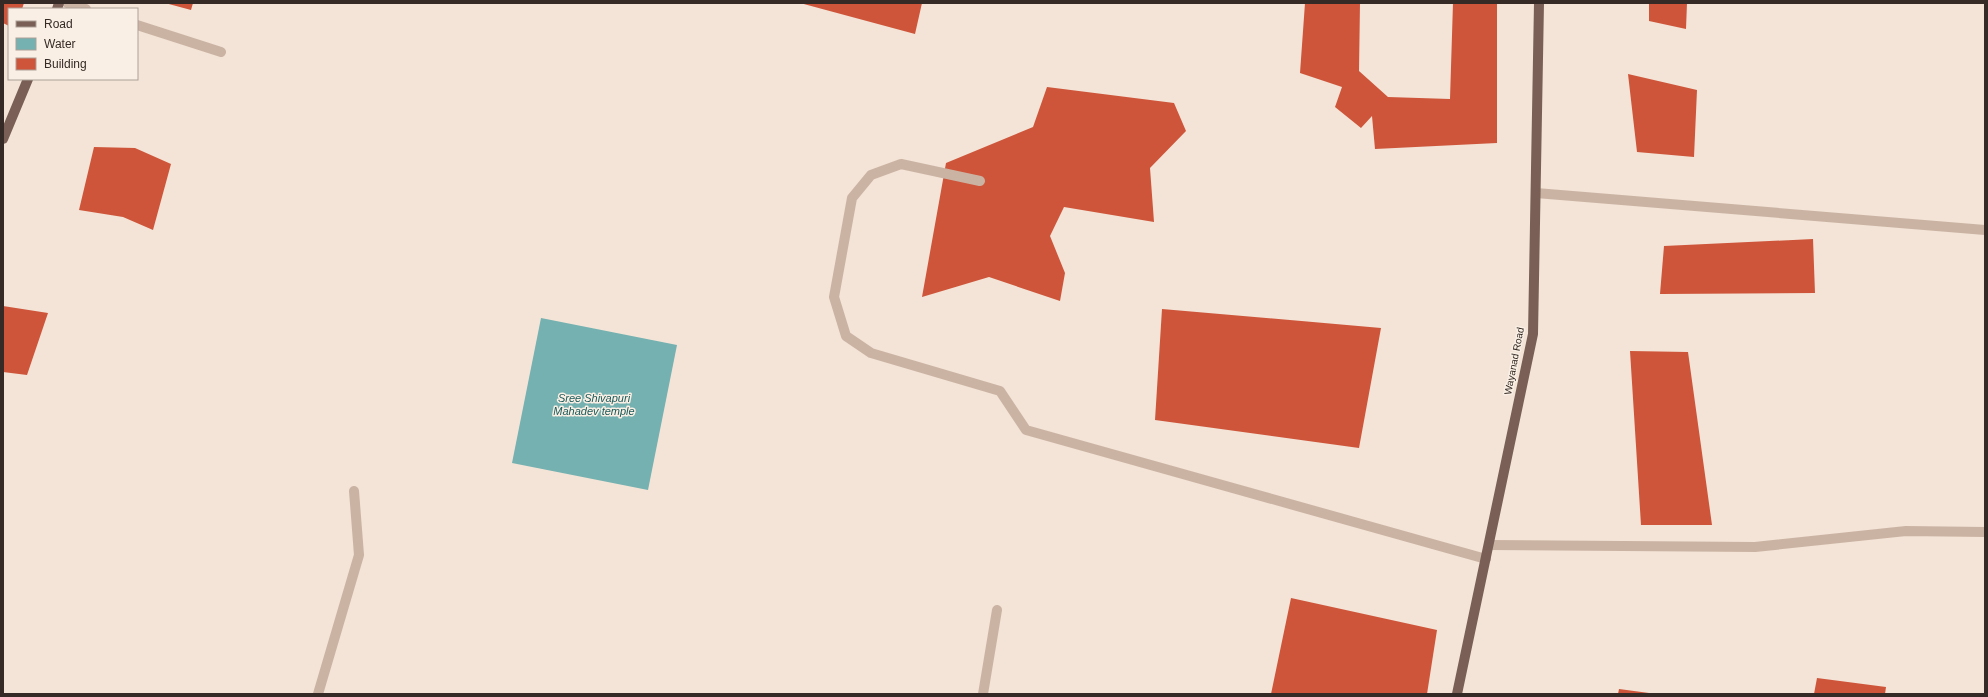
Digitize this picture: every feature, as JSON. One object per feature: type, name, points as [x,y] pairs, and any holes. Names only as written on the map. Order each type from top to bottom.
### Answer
[{"type":"main road","name":"Wayanad Road","points":[[1458,694],[1533,334],[1539,3]]},
{"type":"main road","points":[[3,139],[28,80]]},
{"type":"street","points":[[67,3],[83,8]]},
{"type":"street","points":[[138,25],[221,52]]},
{"type":"street","points":[[980,181],[901,164],[871,175],[852,198],[834,297],[846,336],[871,353],[1000,391],[1026,430],[1486,559]]},
{"type":"street","points":[[1536,193],[1985,230]]},
{"type":"street","points":[[318,694],[359,555],[354,491]]},
{"type":"street","points":[[1489,545],[1755,547],[1906,531],[1985,532]]},
{"type":"street","points":[[983,694],[997,610]]},
{"type":"water","name":"Sree Shivapuri Mahadev temple","points":[[541,318],[677,345],[648,490],[512,463]]},
{"type":"building","points":[[3,3],[24,3],[22,8],[8,8],[8,26],[3,23]]},
{"type":"building","points":[[165,3],[193,3],[191,10]]},
{"type":"building","points":[[800,3],[922,3],[915,34]]},
{"type":"building","points":[[1305,3],[1360,3],[1359,71],[1388,97],[1450,99],[1453,3],[1497,3],[1497,143],[1375,149],[1372,116],[1361,128],[1335,107],[1342,87],[1300,73]]},
{"type":"building","points":[[1649,3],[1687,3],[1686,29],[1649,21]]},
{"type":"building","points":[[1628,74],[1697,90],[1694,157],[1637,152]]},
{"type":"building","points":[[1047,87],[1174,103],[1186,131],[1150,168],[1154,222],[1064,207],[1050,236],[1065,273],[1060,301],[989,277],[922,297],[946,163],[1033,127]]},
{"type":"building","points":[[94,147],[135,148],[171,164],[153,230],[123,217],[79,210]]},
{"type":"building","points":[[1813,239],[1815,293],[1660,294],[1664,246]]},
{"type":"building","points":[[3,306],[48,313],[27,375],[3,372]]},
{"type":"building","points":[[1162,309],[1381,328],[1359,448],[1155,420]]},
{"type":"building","points":[[1630,351],[1688,352],[1712,525],[1641,525]]},
{"type":"building","points":[[1291,598],[1437,630],[1427,694],[1271,694]]},
{"type":"building","points":[[1817,678],[1886,687],[1885,694],[1814,694]]},
{"type":"building","points":[[1619,689],[1649,693],[1649,694],[1618,694]]}]
